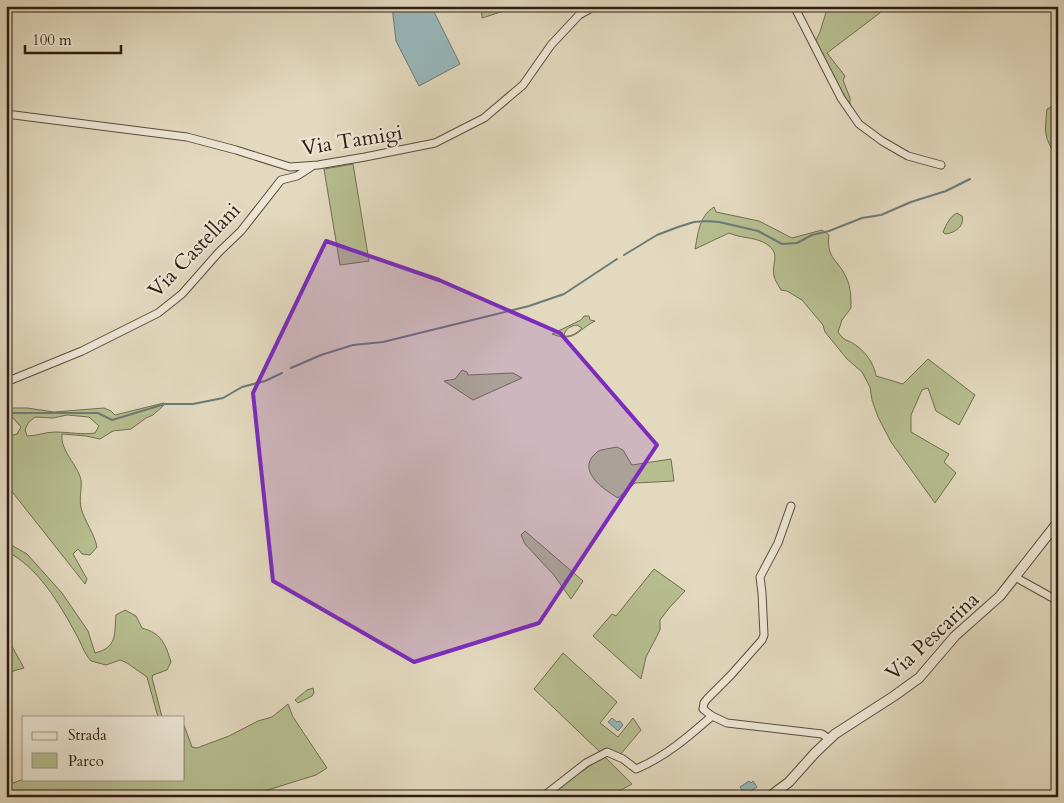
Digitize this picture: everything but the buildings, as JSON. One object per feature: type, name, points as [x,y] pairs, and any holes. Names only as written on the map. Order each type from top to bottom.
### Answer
[{"type":"street","name":"Via Tamigi","points":[[6,114],[170,134],[213,144],[290,168],[314,166],[436,143],[484,118],[523,86],[551,45],[580,15],[595,6]]},
{"type":"street","points":[[794,6],[841,98],[859,124],[882,141],[908,156],[941,165]]},
{"type":"street","name":"Via Castellani","points":[[6,382],[82,351],[158,313],[182,294],[241,231],[280,180],[297,176],[314,166]]},
{"type":"street","points":[[791,506],[778,543],[760,577],[764,635],[762,640],[704,703],[703,708],[712,716],[727,723],[822,734],[829,739]]},
{"type":"street","name":"Via Pescarina","points":[[769,797],[789,782],[829,739],[919,678],[955,636],[994,602],[1058,522]]},
{"type":"street","points":[[1015,577],[1058,601]]},
{"type":"street","points":[[546,797],[545,795],[586,763],[607,752],[623,759],[636,769],[646,765],[668,752],[712,716]]},
{"type":"highlighted area","points":[[326,241],[439,280],[560,333],[657,445],[539,623],[414,662],[273,581],[253,393]]},
{"type":"green space","points":[[481,6],[506,6],[507,10],[482,18]]},
{"type":"green space","points":[[828,6],[889,6],[827,53],[845,76],[843,80],[850,98],[850,105],[814,44]]},
{"type":"green space","points":[[1058,104],[1058,171],[1053,167],[1055,154],[1048,142],[1045,128],[1047,109]]},
{"type":"green space","points":[[353,164],[369,261],[340,265],[324,169]]},
{"type":"green space","points":[[714,207],[716,212],[759,221],[792,238],[822,230],[829,235],[829,249],[846,277],[851,296],[851,308],[842,320],[838,332],[862,350],[871,362],[876,376],[903,384],[928,359],[975,395],[959,425],[936,411],[928,388],[922,390],[911,415],[911,432],[949,454],[944,462],[956,473],[935,503],[891,442],[878,417],[870,387],[862,372],[847,359],[825,332],[823,325],[802,300],[787,291],[781,290],[776,282],[773,271],[775,258],[773,250],[759,240],[729,233],[695,249],[702,220]]},
{"type":"green space","points":[[957,213],[962,216],[961,226],[956,231],[945,234],[943,232],[947,224],[952,216]]},
{"type":"green space","points":[[584,316],[589,316],[590,320],[595,321],[575,334],[571,336],[566,337],[552,334],[581,320]],"holes":[[[577,325],[582,328],[574,334],[564,336],[565,331],[570,327]]]},
{"type":"green space","points":[[462,370],[467,372],[468,375],[513,373],[522,378],[473,400],[444,381],[455,379]]},
{"type":"green space","points":[[164,403],[153,415],[131,429],[113,431],[100,439],[62,434],[66,452],[81,480],[81,508],[97,547],[90,555],[82,554],[78,549],[73,554],[87,579],[85,584],[6,484],[6,437],[17,434],[21,427],[13,418],[6,416],[6,408],[27,408],[54,412],[104,408],[115,415]],"holes":[[[67,415],[89,417],[99,426],[95,433],[55,432],[27,436],[25,430],[28,423],[35,417],[53,418]]]},
{"type":"green space","points":[[617,447],[623,450],[632,465],[671,459],[674,481],[635,483],[618,498],[596,481],[589,469],[589,463],[597,452]]},
{"type":"green space","points":[[525,531],[583,581],[571,599],[553,574],[525,544],[521,535]]},
{"type":"green space","points":[[6,542],[27,554],[62,593],[88,631],[95,653],[108,647],[111,643],[115,634],[116,615],[125,610],[136,616],[142,628],[154,633],[162,640],[171,662],[167,670],[153,675],[152,678],[162,716],[158,716],[147,677],[120,660],[106,665],[91,661],[47,587],[28,566],[6,551]]},
{"type":"green space","points":[[654,569],[685,591],[660,620],[660,630],[646,657],[641,679],[593,636],[612,614],[616,616]]},
{"type":"green space","points":[[6,637],[24,668],[6,673]]},
{"type":"green space","points":[[563,653],[617,702],[600,723],[618,737],[633,718],[641,730],[620,755],[608,749],[600,752],[534,689]]},
{"type":"green space","points":[[313,688],[314,693],[312,696],[298,703],[295,700],[307,690]]},
{"type":"green space","points":[[288,704],[293,717],[327,768],[316,775],[245,797],[6,797],[6,766],[13,783],[22,780],[185,780],[185,728],[192,747],[197,748],[229,736],[258,721],[272,717]]},
{"type":"green space","points":[[604,756],[632,784],[608,797],[549,797],[548,795]]},
{"type":"water","points":[[392,6],[431,6],[460,64],[419,86],[396,41]]},
{"type":"water","points":[[612,718],[617,722],[620,721],[623,725],[618,731],[608,722]]},
{"type":"water","points":[[749,781],[751,783],[753,781],[757,787],[745,795],[740,787]]},
{"type":"waterway","points":[[624,255],[657,235],[694,222],[706,221],[758,231],[782,244],[797,243],[812,235],[829,231],[862,218],[881,215],[911,202],[946,191],[970,179]]},
{"type":"waterway","points":[[291,368],[321,355],[353,345],[383,342],[529,306],[564,294],[617,259]]},
{"type":"waterway","points":[[6,413],[98,413],[112,420],[165,404],[193,404],[223,398],[242,387],[265,381],[282,373]]}]
